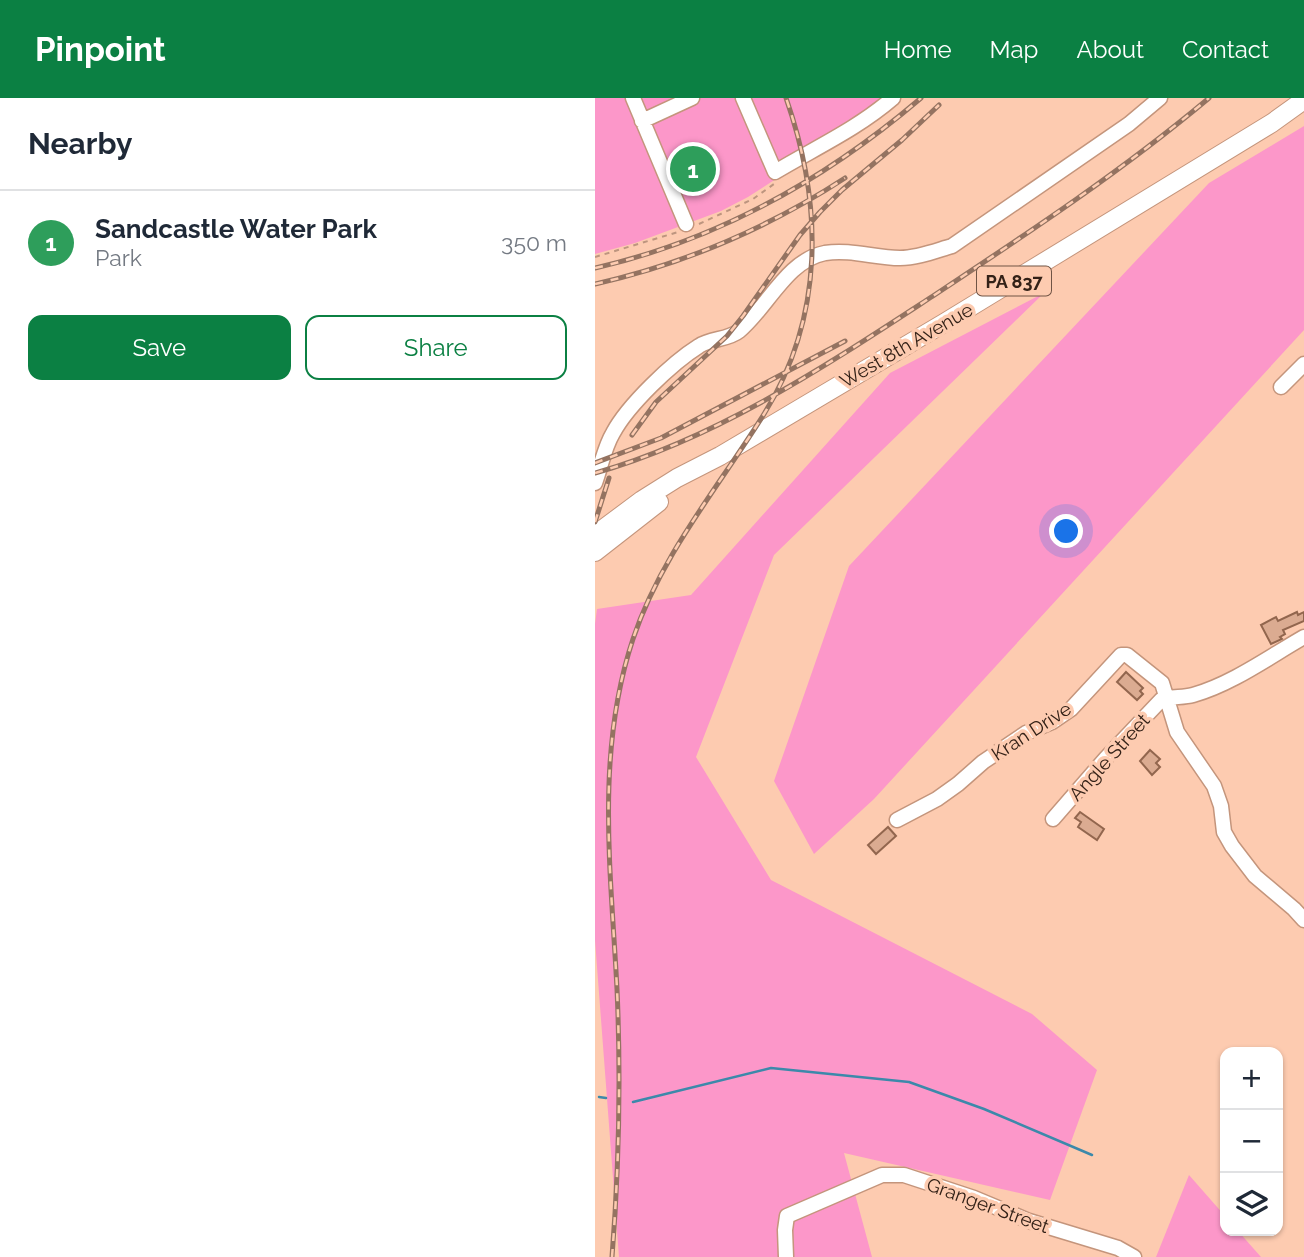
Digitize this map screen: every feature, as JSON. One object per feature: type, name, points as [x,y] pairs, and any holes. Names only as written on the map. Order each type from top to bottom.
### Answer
[{"type":"main road","name":"West 8th Avenue","points":[[646,504],[720,456],[1260,130],[1304,100]]},
{"type":"main road","name":"PA 837","points":[[595,535],[646,504]]},
{"type":"main road","name":"PA 837","points":[[595,552],[646,504]]},
{"type":"street","points":[[633,98],[691,225]]},
{"type":"street","points":[[642,121],[692,98]]},
{"type":"street","points":[[743,98],[775,178],[815,148],[845,134],[893,98]]},
{"type":"street","points":[[595,483],[613,433],[640,398],[678,361],[701,344],[736,333],[804,262],[823,254],[849,252],[899,258],[923,255],[952,246],[1129,124],[1160,98]]},
{"type":"street","points":[[1281,387],[1304,363]]},
{"type":"street","name":"Angle Street","points":[[1053,819],[1161,700],[1193,695],[1213,687],[1304,637]]},
{"type":"street","name":"Angle Street","points":[[1121,655],[1133,659],[1162,683],[1167,697]]},
{"type":"street","name":"Kran Drive","points":[[897,820],[948,792],[983,762],[1026,733],[1052,722],[1071,709],[1121,655]]},
{"type":"street","points":[[1167,697],[1182,742],[1214,786],[1221,806],[1224,832],[1255,876],[1299,904],[1304,920]]},
{"type":"street","name":"Granger Street","points":[[786,1257],[787,1216],[882,1175],[904,1175],[974,1198],[1029,1221],[1118,1248],[1134,1257]]},
{"type":"path","points":[[595,257],[691,225],[753,199],[775,178]]},
{"type":"shaded area","points":[[595,98],[901,98],[748,197],[721,211],[635,243],[595,254]]},
{"type":"shaded area","points":[[1304,126],[1304,330],[874,799],[814,854],[774,781],[849,566],[1209,183]]},
{"type":"shaded area","points":[[1044,293],[774,555],[696,757],[771,880],[1032,1014],[1097,1070],[1050,1200],[844,1153],[872,1257],[619,1257],[595,940],[597,609],[691,595],[890,373]]},
{"type":"shaded area","points":[[1189,1175],[1220,1210],[1220,1236],[1242,1236],[1261,1257],[1156,1257]]},
{"type":"building","points":[[1297,612],[1298,615],[1304,612],[1304,621],[1283,630],[1285,634],[1280,637],[1282,639],[1271,644],[1261,625],[1276,617],[1278,621]]},
{"type":"building","points":[[1126,672],[1143,688],[1140,691],[1143,694],[1137,700],[1117,682]]},
{"type":"building","points":[[1150,750],[1160,759],[1156,763],[1160,767],[1152,775],[1140,761]]},
{"type":"building","points":[[1080,812],[1104,829],[1097,840],[1078,827],[1081,822],[1075,818]]},
{"type":"building","points":[[888,827],[896,836],[876,854],[868,845]]},
{"type":"waterway","points":[[633,1102],[771,1068],[909,1082],[984,1109],[1092,1155]]},
{"type":"waterway","points":[[599,1097],[606,1098]]},
{"type":"railway","points":[[612,1257],[619,1090],[617,989],[609,857],[610,769],[614,725],[621,682],[645,608],[675,550],[764,414],[784,377],[798,338],[808,299],[812,259],[811,219],[807,178],[786,98]]},
{"type":"railway","points":[[595,268],[684,241],[769,203],[847,155],[921,98]]},
{"type":"railway","points":[[595,473],[640,458],[728,420],[853,348],[1039,225],[1143,151],[1209,98]]},
{"type":"railway","points":[[632,435],[656,402],[727,336],[800,235],[820,212],[939,105]]},
{"type":"railway","points":[[595,284],[661,266],[725,242],[786,213],[845,178]]},
{"type":"railway","points":[[595,463],[661,438],[845,341]]},
{"type":"railway","points":[[595,522],[609,478]]},
{"type":"place","name":"Sandcastle Water Park","points":[[693,169]]}]
